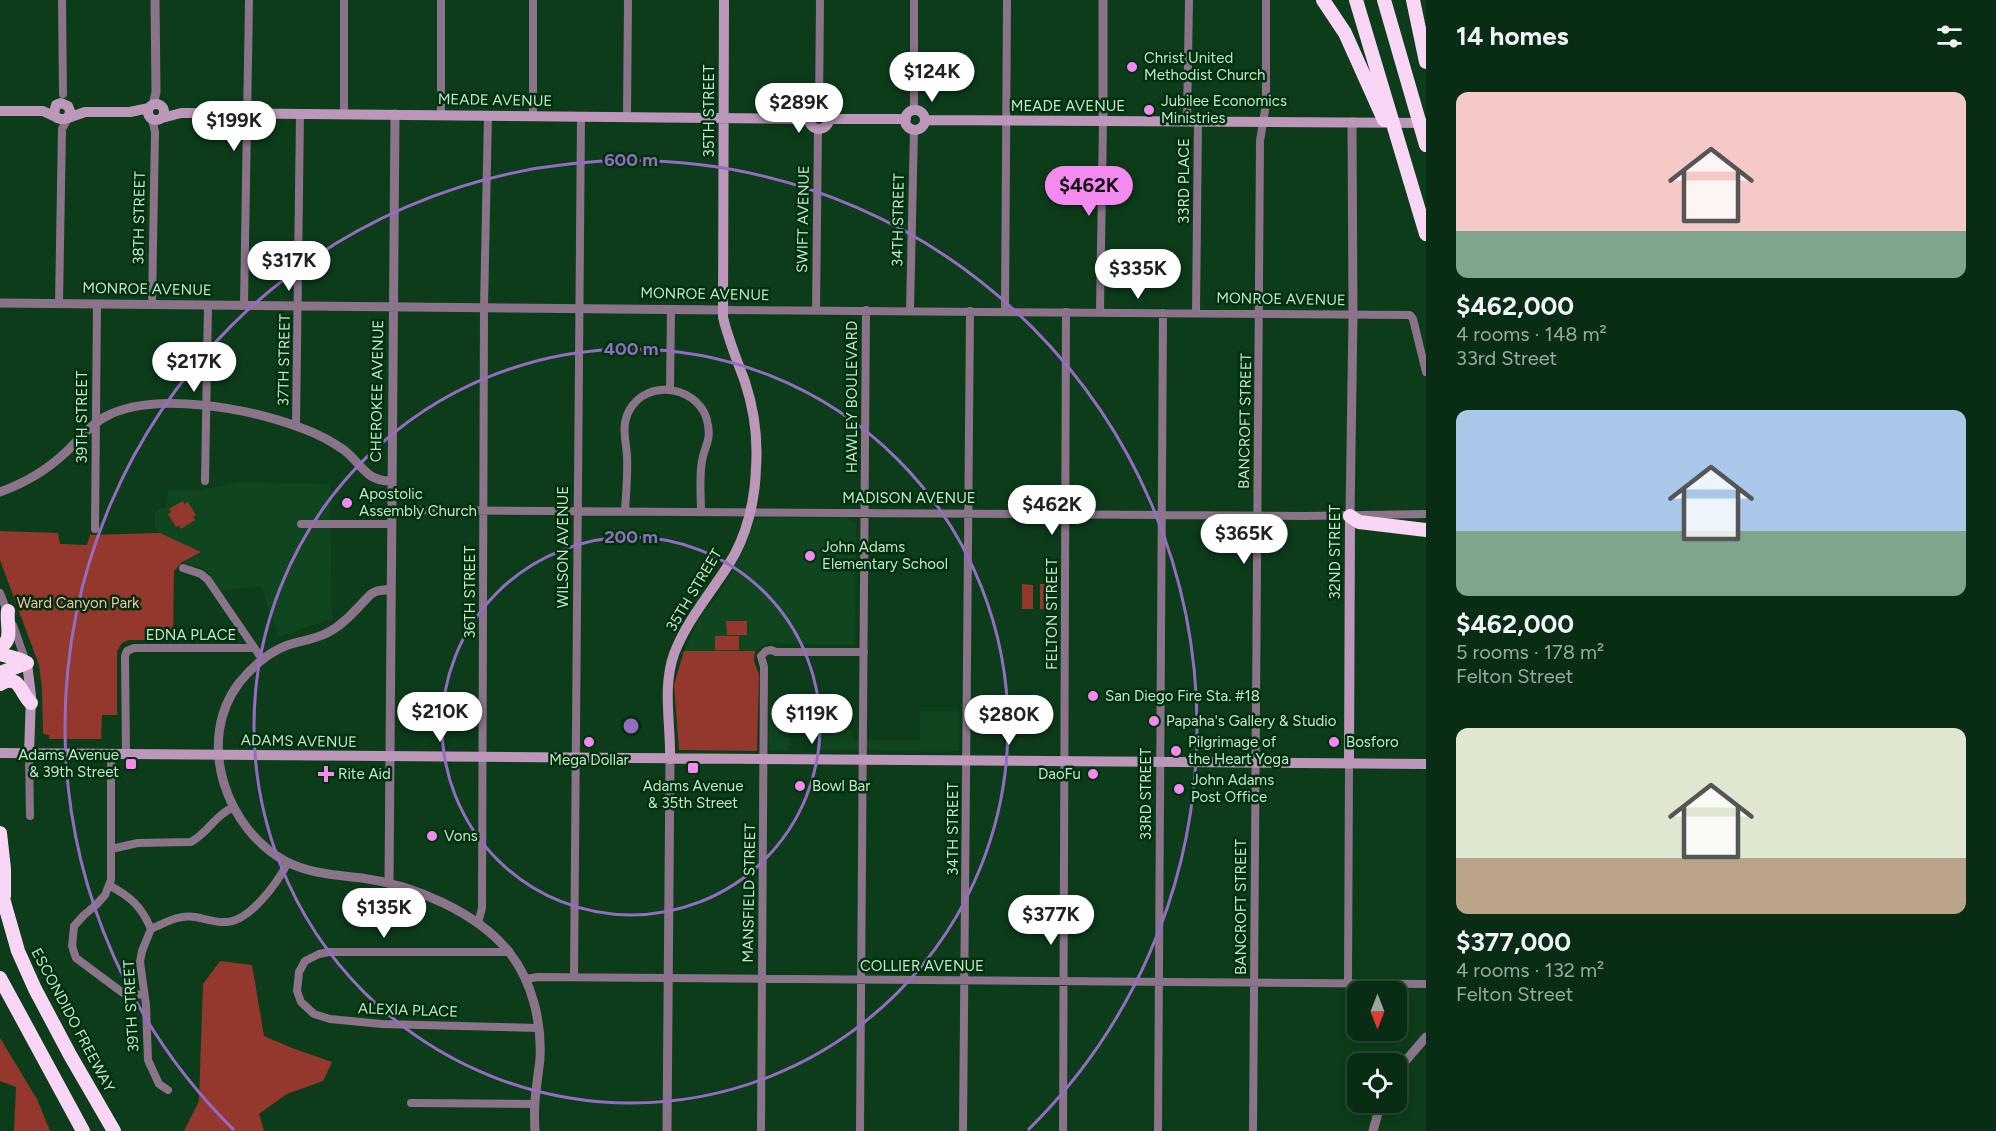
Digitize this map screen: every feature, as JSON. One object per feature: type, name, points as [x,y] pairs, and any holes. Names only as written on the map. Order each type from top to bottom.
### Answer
[{"type":"highway","points":[[1323,0],[1337,19],[1358,58],[1410,180]]},
{"type":"highway","points":[[1356,0],[1426,234]]},
{"type":"highway","points":[[1384,0],[1426,145]]},
{"type":"highway","points":[[1414,1],[1426,62]]},
{"type":"highway","points":[[1350,516],[1359,522],[1426,530]]},
{"type":"highway","points":[[0,647],[8,640],[6,624],[8,611]]},
{"type":"highway","points":[[0,654],[27,663]]},
{"type":"highway","points":[[0,673],[27,663]]},
{"type":"highway","points":[[0,684],[9,680],[14,681],[19,685],[24,697],[32,703]]},
{"type":"highway","name":"ESCONDIDO FREEWAY","points":[[0,833],[4,868],[2,894],[18,951],[70,1055],[114,1131]]},
{"type":"highway","points":[[0,978],[3,989],[83,1131]]},
{"type":"main road","name":"35TH STREET","points":[[670,759],[669,675],[674,656],[687,624],[730,562],[750,512],[756,469],[754,420],[747,388],[730,341],[723,310],[724,0]]},
{"type":"main road","name":"MEADE AVENUE","points":[[0,111],[43,111],[61,103],[85,112],[808,118]]},
{"type":"main road","points":[[56,105],[54,113],[62,122],[70,113],[68,106]]},
{"type":"main road","points":[[819,109],[827,113],[829,119],[827,126],[818,130],[812,127],[808,118],[812,112],[819,109]]},
{"type":"main road","points":[[914,110],[920,111],[925,120],[922,126],[914,129],[908,126],[906,120],[908,113],[914,110]]},
{"type":"main road","name":"MEADE AVENUE","points":[[43,111],[62,122],[85,112]]},
{"type":"main road","points":[[829,119],[906,120]]},
{"type":"main road","name":"MEADE AVENUE","points":[[925,120],[1426,123]]},
{"type":"main road","name":"32ND STREET","points":[[1349,764],[1350,516]]},
{"type":"main road","points":[[27,663],[32,703],[30,754]]},
{"type":"main road","name":"ADAMS AVENUE","points":[[5,753],[1426,764]]},
{"type":"street","points":[[62,0],[63,94],[68,106]]},
{"type":"street","name":"38TH STREET","points":[[152,304],[156,112],[155,0]]},
{"type":"street","points":[[244,305],[249,0]]},
{"type":"street","points":[[344,0],[344,114]]},
{"type":"street","points":[[441,0],[441,115]]},
{"type":"street","points":[[533,0],[533,116]]},
{"type":"street","points":[[627,116],[628,0]]},
{"type":"street","points":[[819,109],[820,0]]},
{"type":"street","points":[[914,0],[914,110]]},
{"type":"street","points":[[1005,312],[1008,0]]},
{"type":"street","points":[[1100,312],[1103,0]]},
{"type":"street","name":"33RD PLACE","points":[[1189,0],[1196,313]]},
{"type":"street","name":"BANCROFT STREET","points":[[1253,1131],[1260,141],[1266,104],[1266,0]]},
{"type":"street","points":[[56,105],[63,94]]},
{"type":"street","name":"37TH STREET","points":[[296,426],[300,114]]},
{"type":"street","name":"CHEROKEE AVENUE","points":[[389,883],[395,114]]},
{"type":"street","name":"36TH STREET","points":[[478,923],[482,908],[484,307],[488,116]]},
{"type":"street","name":"WILSON AVENUE","points":[[574,977],[580,116]]},
{"type":"street","points":[[59,303],[62,122]]},
{"type":"street","name":"32ND STREET","points":[[1350,516],[1353,315],[1352,122]]},
{"type":"street","name":"34TH STREET","points":[[910,311],[914,129]]},
{"type":"street","name":"SWIFT AVENUE","points":[[816,310],[818,130]]},
{"type":"street","name":"MONROE AVENUE","points":[[0,303],[1410,315],[1413,319],[1426,372]]},
{"type":"street","name":"39TH STREET","points":[[95,530],[97,304]]},
{"type":"street","points":[[205,481],[208,305]]},
{"type":"street","points":[[670,390],[671,309]]},
{"type":"street","name":"HAWLEY BOULEVARD","points":[[860,1131],[866,310]]},
{"type":"street","name":"34TH STREET","points":[[963,1131],[970,311]]},
{"type":"street","name":"FELTON STREET","points":[[1063,1131],[1066,312]]},
{"type":"street","name":"33RD STREET","points":[[1158,1131],[1163,313]]},
{"type":"street","points":[[626,511],[627,455],[624,425],[629,411],[645,394],[670,390],[679,391],[694,399],[704,410],[708,425],[708,443],[701,464],[701,512]]},
{"type":"street","points":[[0,492],[26,481],[55,462],[101,418],[123,409],[177,403],[253,414],[296,426],[335,444],[356,461],[370,477],[392,481]]},
{"type":"street","name":"MADISON AVENUE","points":[[392,510],[1257,516],[1426,514]]},
{"type":"street","points":[[301,524],[392,524]]},
{"type":"street","points":[[183,567],[201,574],[208,580],[262,659]]},
{"type":"street","points":[[391,590],[371,594],[344,622],[328,632],[288,645],[262,659],[239,683],[227,701],[219,728],[218,755],[223,778],[234,807],[251,833],[265,847],[288,862],[337,876],[389,883],[433,898],[478,923],[509,952],[525,979],[539,1028],[540,1060],[533,1104],[535,1131]]},
{"type":"street","points":[[0,593],[27,663]]},
{"type":"street","name":"EDNA PLACE","points":[[126,754],[125,656],[127,651],[134,648],[254,648]]},
{"type":"street","name":"MANSFIELD STREET","points":[[761,1131],[764,667],[761,656],[771,650],[776,652],[864,652]]},
{"type":"street","points":[[30,754],[30,816]]},
{"type":"street","points":[[111,754],[109,885],[96,905],[74,926],[72,946],[76,957],[123,993],[144,995]]},
{"type":"street","name":"35TH STREET","points":[[667,1131],[670,759]]},
{"type":"street","name":"32ND STREET","points":[[1348,981],[1349,764]]},
{"type":"street","points":[[111,849],[138,843],[191,842],[198,838],[222,812],[234,807]]},
{"type":"street","points":[[109,885],[124,893],[138,905],[151,930],[179,917],[192,916],[216,922],[229,922],[249,913],[283,872],[288,862]]},
{"type":"street","name":"39TH STREET","points":[[151,930],[140,962],[146,1005],[148,1060],[159,1084],[168,1090]]},
{"type":"street","name":"ALEXIA PLACE","points":[[509,952],[329,952],[319,954],[305,962],[299,972],[297,991],[304,1006],[314,1014],[330,1019],[382,1024],[539,1028]]},
{"type":"street","name":"COLLIER AVENUE","points":[[525,979],[574,977],[1347,983]]},
{"type":"street","name":"COLLIER AVENUE","points":[[1407,984],[1426,984]]},
{"type":"street","points":[[1407,1059],[1426,1037]]},
{"type":"street","points":[[411,1104],[533,1104]]},
{"type":"street","points":[[1373,1131],[1378,1113]]},
{"type":"shaded area","points":[[238,482],[330,484],[332,619],[279,637],[261,586],[219,591],[208,573],[202,568],[182,562],[200,552],[160,533],[155,528],[155,513],[167,507],[168,490],[201,490]]},
{"type":"shaded area","points":[[848,518],[856,525],[855,645],[779,644],[775,642],[768,643],[755,651],[684,651],[700,619],[719,595],[739,560],[756,519]]},
{"type":"shaded area","points":[[769,706],[789,707],[789,750],[770,750]]},
{"type":"shaded area","points":[[920,711],[959,711],[959,751],[817,750],[817,730],[852,730],[853,740],[920,740]]},
{"type":"green space","points":[[183,501],[184,504],[188,502],[196,515],[193,517],[195,520],[181,529],[179,525],[176,527],[168,514],[171,512],[169,509]]},
{"type":"green space","name":"Ward Canyon Park","points":[[0,531],[58,533],[60,544],[87,545],[90,535],[160,533],[201,552],[182,562],[174,571],[173,640],[129,640],[122,643],[117,651],[117,715],[102,715],[101,739],[49,739],[49,735],[43,734],[39,665],[0,560]]},
{"type":"green space","points":[[1022,584],[1033,585],[1033,609],[1022,609]]},
{"type":"green space","points":[[1040,584],[1055,584],[1054,609],[1040,609]]},
{"type":"green space","points":[[726,621],[747,621],[747,635],[727,635]]},
{"type":"green space","points":[[715,636],[739,636],[739,650],[715,650]]},
{"type":"green space","points":[[684,651],[755,651],[754,661],[759,675],[757,751],[679,750],[674,685]]},
{"type":"green space","points":[[220,961],[252,965],[264,1036],[332,1062],[323,1081],[287,1094],[259,1114],[264,1131],[184,1131],[199,1101],[203,984]]},
{"type":"green space","points":[[0,1038],[37,1099],[50,1131],[14,1131],[16,1087],[0,1081]]},
{"type":"place","name":"Christ United Methodist Church","points":[[1132,67]]},
{"type":"place","name":"Jubilee Economics Ministries","points":[[1149,110]]},
{"type":"place","name":"Apostolic Assembly Church","points":[[347,503]]},
{"type":"place","name":"John Adams Elementary School","points":[[810,556]]},
{"type":"place","name":"San Diego Fire Sta. #18","points":[[1093,696]]},
{"type":"place","name":"Papaha's Gallery & Studio","points":[[1154,721]]},
{"type":"place","name":"Mega Dollar","points":[[589,742]]},
{"type":"place","name":"Bosforo","points":[[1334,742]]},
{"type":"place","name":"Pilgrimage of the Heart Yoga","points":[[1176,751]]},
{"type":"place","name":"Adams Avenue & 39th Street","points":[[131,764]]},
{"type":"place","name":"Adams Avenue & 35th Street","points":[[693,768]]},
{"type":"place","name":"Rite Aid","points":[[326,774]]},
{"type":"place","name":"DaoFu","points":[[1093,774]]},
{"type":"place","name":"Bowl Bar","points":[[800,786]]},
{"type":"place","name":"John Adams Post Office","points":[[1179,789]]},
{"type":"place","name":"Vons","points":[[432,836]]}]
